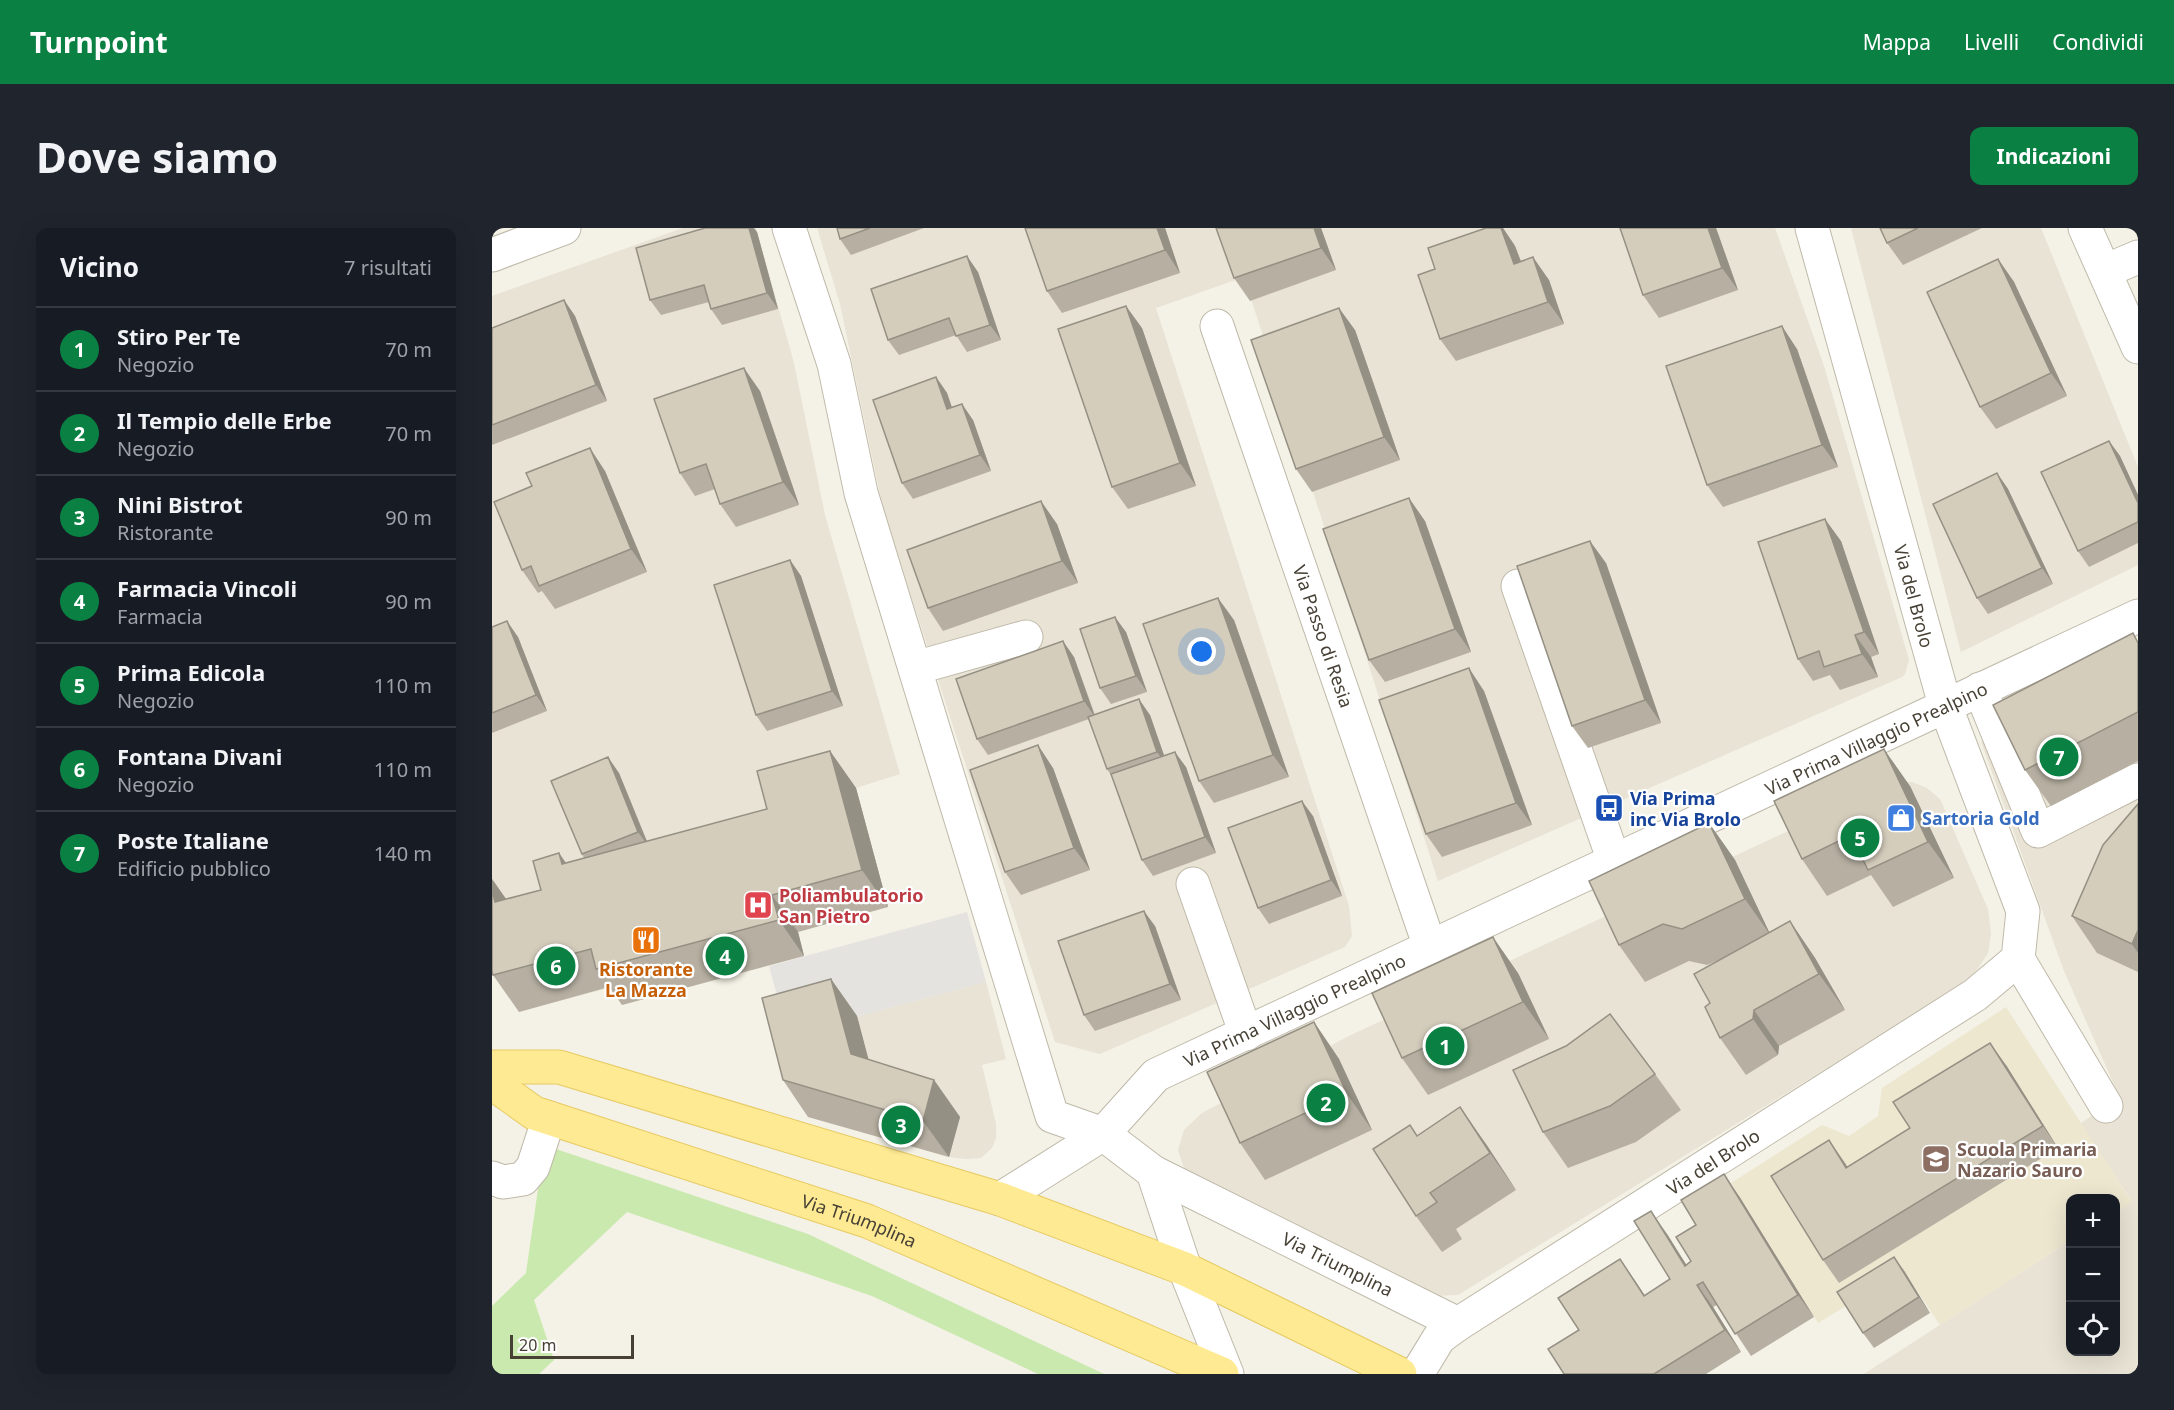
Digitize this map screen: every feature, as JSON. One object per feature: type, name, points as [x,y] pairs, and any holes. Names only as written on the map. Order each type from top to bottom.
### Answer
[{"type":"main road","points":[[492,1067],[559,1067],[1000,1198],[1185,1269],[1400,1374]]},
{"type":"main road","name":"Via Triumplina","points":[[492,1083],[534,1113],[867,1221],[1222,1374]]},
{"type":"street","points":[[492,255],[564,228]]},
{"type":"street","points":[[789,228],[834,364],[861,493],[915,668],[1026,637]]},
{"type":"street","name":"Via del Brolo","points":[[1417,1374],[1439,1338],[1458,1324],[1975,995],[2018,959],[2023,911],[1945,705],[1812,228]]},
{"type":"street","points":[[2085,228],[2138,347]]},
{"type":"street","points":[[2105,271],[2138,257]]},
{"type":"street","name":"Via Passo di Resia","points":[[1217,326],[1430,947]]},
{"type":"street","points":[[1518,586],[1614,861]]},
{"type":"street","name":"Via Prima Villaggio Prealpino","points":[[1000,1198],[1103,1134],[1156,1076],[2138,616]]},
{"type":"street","name":"Via Triumplina","points":[[915,668],[1052,1116],[1103,1134],[1153,1172],[1458,1324]]},
{"type":"street","points":[[1980,689],[2038,831],[2138,780]]},
{"type":"street","points":[[1193,884],[1246,1034]]},
{"type":"street","points":[[2018,959],[2106,1106]]},
{"type":"street","points":[[492,1178],[503,1182],[523,1179],[534,1167],[549,1118]]},
{"type":"street","points":[[1153,1172],[1185,1269],[1227,1374]]},
{"type":"shaded area","points":[[683,228],[756,228],[794,363],[825,515],[900,774],[856,788],[888,907],[798,931],[804,956],[622,1005],[616,986],[519,1012],[492,910],[492,296]]},
{"type":"shaded area","points":[[817,228],[1775,228],[1824,366],[1909,660],[1905,674],[1438,881],[1244,277],[1156,308],[1349,906],[1352,936],[1345,947],[1100,1054],[1055,1042],[883,509],[840,304]]},
{"type":"shaded area","points":[[1851,228],[2041,228],[2138,467],[2138,565],[1961,652]]},
{"type":"shaded area","points":[[2138,663],[2138,1374],[1864,1374],[2066,1244],[2066,1356],[2120,1356],[2120,1209],[2132,1201],[2080,1124],[2119,1096],[2064,971],[1981,742]]},
{"type":"shaded area","points":[[1912,782],[1927,788],[1940,799],[1988,909],[1991,934],[1988,953],[1977,970],[1959,986],[1897,1025],[1458,1295],[1434,1296],[1201,1187],[1184,1168],[1178,1150],[1184,1130],[1202,1113],[1351,1035],[1891,783]]},
{"type":"shaded area","points":[[967,912],[986,982],[788,1035],[769,966]]},
{"type":"shaded area","points":[[986,982],[1006,1059],[982,1065],[996,1124],[996,1138],[992,1148],[981,1158],[949,1157],[808,1117],[788,1035]]},
{"type":"shaded area","name":"Scuola Primaria Nazario Sauro","points":[[2006,1007],[2132,1202],[2120,1210],[2120,1194],[2066,1194],[2066,1244],[1940,1325],[1904,1271],[1818,1323],[1731,1183],[1822,1125],[1849,1136],[1878,1116],[1882,1088]]},
{"type":"green space","points":[[553,1148],[808,1234],[1104,1374],[1038,1374],[872,1296],[627,1212],[534,1300],[554,1360],[539,1374],[492,1374],[492,1306],[526,1273],[539,1182]]},
{"type":"building","points":[[705,228],[749,228],[767,293],[711,309],[704,285],[650,300],[636,248]]},
{"type":"building","points":[[837,228],[870,228],[840,239]]},
{"type":"building","points":[[1025,228],[1157,228],[1165,250],[1047,291]]},
{"type":"building","points":[[1216,228],[1314,228],[1321,248],[1234,278]]},
{"type":"building","points":[[1486,228],[1501,228],[1514,264],[1533,257],[1548,302],[1440,339],[1418,275],[1435,269],[1428,248]]},
{"type":"building","points":[[1620,228],[1708,228],[1722,268],[1643,295]]},
{"type":"building","points":[[1880,228],[1918,228],[1887,243]]},
{"type":"building","points":[[967,256],[990,325],[956,336],[949,318],[888,340],[871,289]]},
{"type":"building","points":[[1998,259],[2051,373],[1980,407],[1927,292]]},
{"type":"building","points":[[564,300],[596,385],[492,425],[492,328]]},
{"type":"building","points":[[1126,306],[1180,463],[1112,487],[1058,329]]},
{"type":"building","points":[[1339,308],[1384,437],[1296,469],[1251,340]]},
{"type":"building","points":[[1782,326],[1822,445],[1707,485],[1666,366]]},
{"type":"building","points":[[744,368],[783,482],[720,504],[706,464],[680,473],[654,399]]},
{"type":"building","points":[[936,377],[947,409],[962,404],[980,455],[902,483],[873,400]]},
{"type":"building","points":[[2109,441],[2138,503],[2138,522],[2078,551],[2041,472]]},
{"type":"building","points":[[590,448],[631,549],[539,586],[531,566],[522,570],[494,502],[532,486],[526,473]]},
{"type":"building","points":[[1997,473],[2042,568],[1977,598],[1933,504]]},
{"type":"building","points":[[1409,498],[1455,629],[1369,660],[1323,529]]},
{"type":"building","points":[[1041,501],[1062,561],[928,608],[907,550]]},
{"type":"building","points":[[1825,519],[1864,632],[1855,635],[1862,654],[1824,667],[1819,651],[1798,659],[1758,542]]},
{"type":"building","points":[[1590,541],[1645,700],[1572,726],[1517,566]]},
{"type":"building","points":[[790,560],[832,691],[756,715],[714,585]]},
{"type":"building","points":[[1218,598],[1273,755],[1199,781],[1143,624]]},
{"type":"building","points":[[1115,617],[1136,676],[1100,688],[1080,629]]},
{"type":"building","points":[[507,621],[536,695],[492,713],[492,627]]},
{"type":"building","points":[[2133,633],[2138,643],[2138,712],[2025,770],[1993,705]]},
{"type":"building","points":[[1063,641],[1084,701],[977,739],[956,679]]},
{"type":"building","points":[[1469,668],[1516,803],[1426,834],[1379,700]]},
{"type":"building","points":[[1139,699],[1157,752],[1107,769],[1088,717]]},
{"type":"building","points":[[1038,745],[1074,848],[1005,872],[970,770]]},
{"type":"building","points":[[1884,749],[1928,842],[1868,870],[1851,835],[1802,859],[1774,801]]},
{"type":"building","points":[[830,751],[862,870],[772,895],[779,920],[596,969],[591,949],[493,975],[492,890],[495,902],[541,890],[533,861],[559,853],[562,864],[767,809],[757,771]]},
{"type":"building","points":[[1175,752],[1205,837],[1142,860],[1111,774]]},
{"type":"building","points":[[608,757],[638,832],[582,854],[551,781]]},
{"type":"building","points":[[1302,801],[1331,880],[1258,908],[1228,828]]},
{"type":"building","points":[[2138,804],[2138,930],[2132,944],[2072,916],[2103,845]]},
{"type":"building","points":[[1709,823],[1745,899],[1682,929],[1663,924],[1619,945],[1589,881]]},
{"type":"building","points":[[1144,911],[1170,984],[1084,1015],[1058,941]]},
{"type":"building","points":[[1790,921],[1819,974],[1754,1010],[1753,1019],[1720,1038],[1705,1007],[1710,1003],[1694,974]]},
{"type":"building","points":[[1493,937],[1523,1002],[1402,1058],[1372,993]]},
{"type":"building","points":[[831,979],[851,1054],[934,1080],[923,1121],[783,1080],[762,998]]},
{"type":"building","points":[[1610,1014],[1655,1074],[1610,1106],[1543,1132],[1513,1070],[1566,1046]]},
{"type":"building","points":[[1314,1022],[1347,1094],[1240,1143],[1207,1072]]},
{"type":"building","points":[[1990,1043],[2043,1126],[1823,1260],[1771,1176],[1829,1140],[1846,1168],[1910,1128],[1893,1102]]},
{"type":"building","points":[[1460,1107],[1490,1153],[1430,1193],[1437,1202],[1416,1216],[1373,1149],[1410,1125],[1417,1136]]},
{"type":"building","points":[[1724,1174],[1798,1295],[1735,1334],[1703,1282],[1697,1285],[1725,1330],[1654,1374],[1564,1374],[1548,1349],[1579,1330],[1558,1298],[1620,1259],[1644,1296],[1670,1279],[1634,1221],[1651,1211],[1685,1266],[1691,1261],[1676,1237],[1696,1225],[1681,1200]]},
{"type":"building","points":[[1894,1257],[1919,1297],[1863,1333],[1837,1292]]},
{"type":"place","name":"Poste Italiane","points":[[2059,757]]},
{"type":"place","name":"Via Prima inc Via Brolo","points":[[1609,808]]},
{"type":"place","name":"Sartoria Gold","points":[[1901,818]]},
{"type":"place","name":"Prima Edicola","points":[[1860,838]]},
{"type":"place","name":"Poliambulatorio San Pietro","points":[[758,905]]},
{"type":"place","name":"Ristorante La Mazza","points":[[646,940]]},
{"type":"place","name":"Farmacia Vincoli","points":[[725,956]]},
{"type":"place","name":"Fontana Divani","points":[[556,966]]},
{"type":"place","name":"Stiro Per Te","points":[[1445,1046]]},
{"type":"place","name":"Il Tempio delle Erbe","points":[[1326,1103]]},
{"type":"place","name":"Nini Bistrot","points":[[901,1125]]},
{"type":"place","name":"Scuola Primaria Nazario Sauro","points":[[1936,1159]]}]
